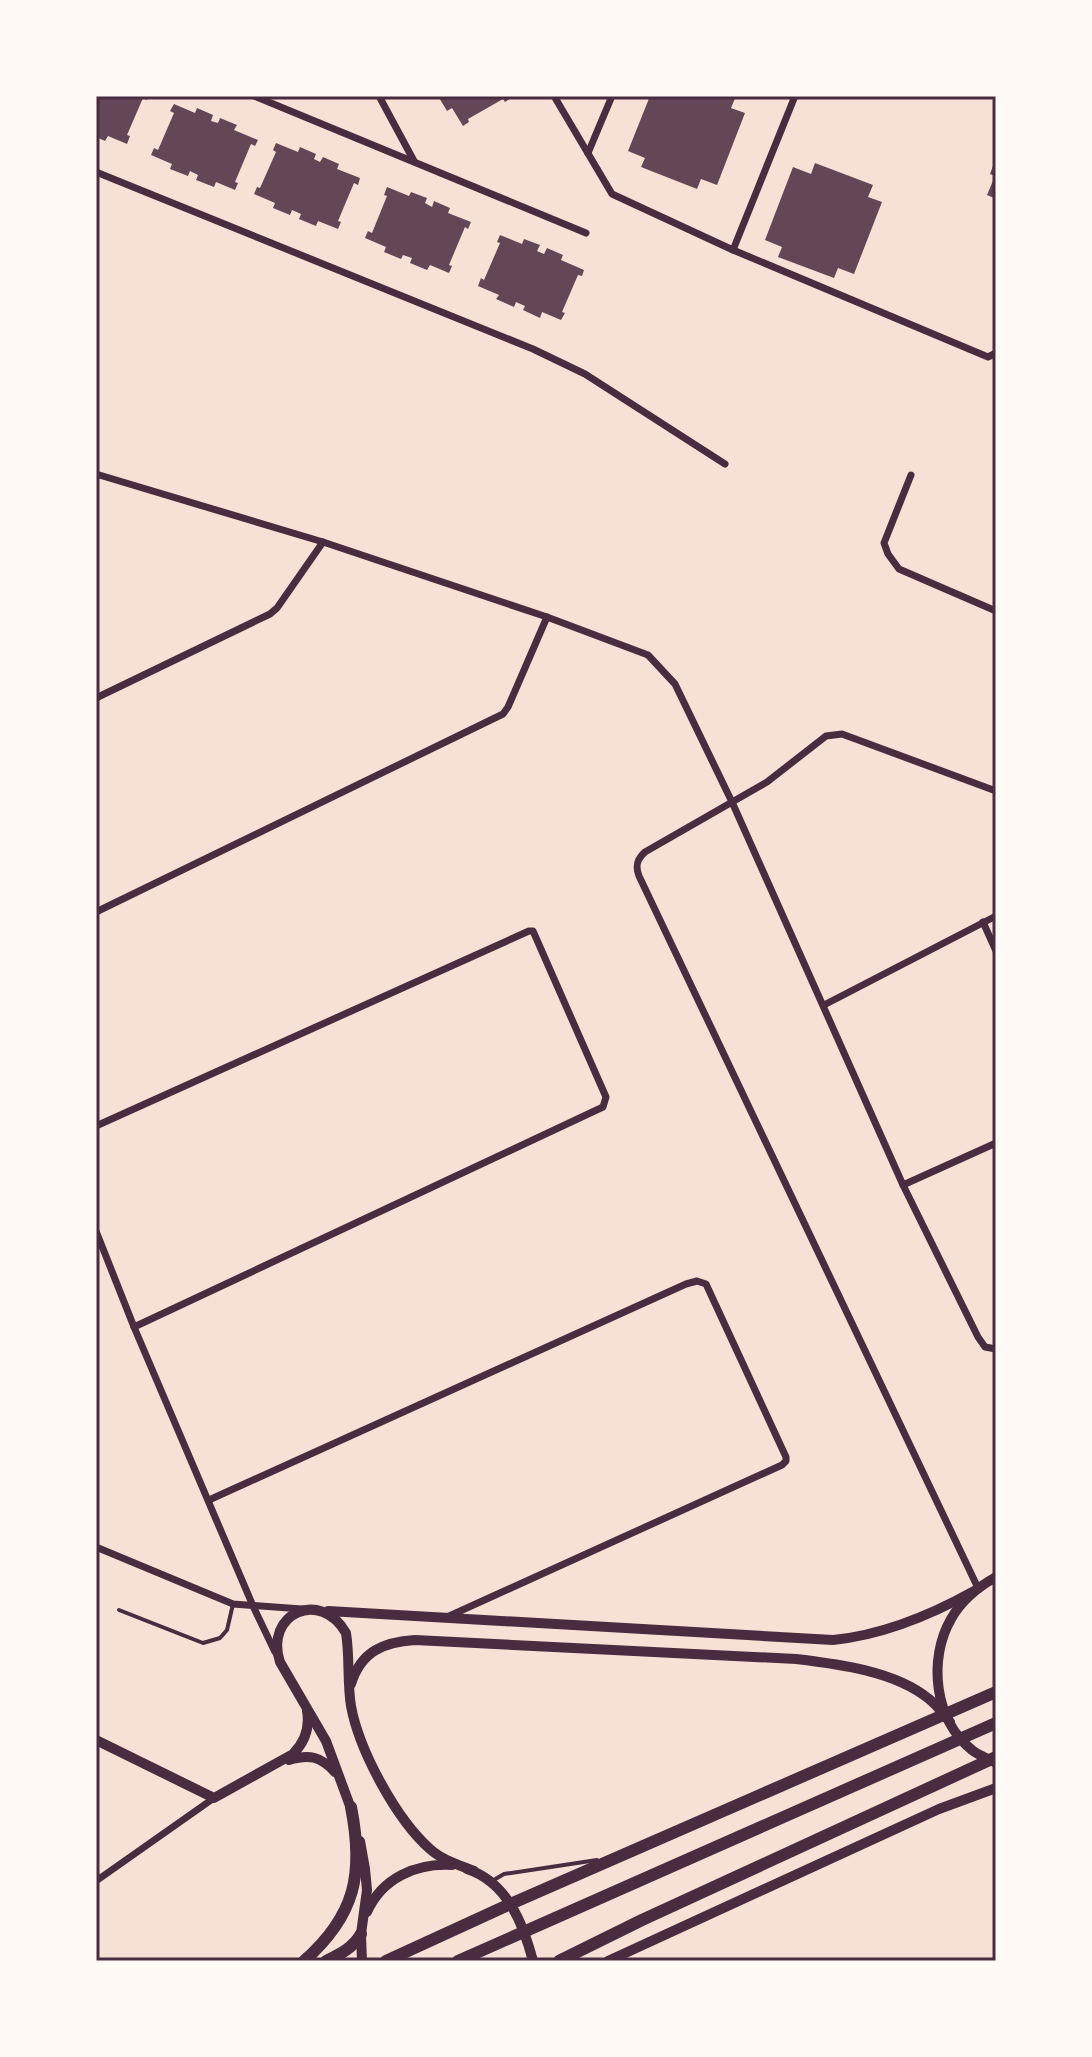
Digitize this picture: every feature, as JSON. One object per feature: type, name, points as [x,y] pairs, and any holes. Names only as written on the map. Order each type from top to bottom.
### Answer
[{"type":"main road","points":[[362,1961],[360,1947],[367,1890],[365,1869],[351,1807],[326,1741],[276,1651],[276,1639],[288,1618],[299,1612],[316,1610],[833,1640],[865,1635],[909,1621],[949,1605],[996,1577]]},
{"type":"main road","points":[[976,1590],[951,1619],[939,1652],[938,1688],[943,1707],[960,1738],[972,1750],[996,1763]]},
{"type":"main road","points":[[316,1610],[332,1615],[346,1633],[351,1706],[358,1733],[369,1760],[408,1825],[432,1851],[492,1881],[514,1909],[533,1961]]},
{"type":"main road","points":[[351,1706],[354,1674],[369,1653],[400,1641],[431,1640],[796,1659],[834,1664],[911,1687],[928,1697],[950,1722]]},
{"type":"main road","points":[[386,1961],[996,1692]]},
{"type":"main road","points":[[96,1740],[214,1798],[279,1763],[300,1748],[307,1731],[303,1699]]},
{"type":"main road","points":[[458,1961],[996,1723]]},
{"type":"main road","points":[[279,1763],[302,1756],[316,1757],[326,1762],[343,1784]]},
{"type":"main road","points":[[559,1961],[996,1757]]},
{"type":"main road","points":[[608,1961],[939,1809],[996,1788]]},
{"type":"main road","points":[[304,1961],[333,1933],[352,1891],[357,1859],[351,1807]]},
{"type":"main road","points":[[326,1961],[356,1942],[377,1894],[398,1876],[436,1864],[450,1864],[474,1871]]},
{"type":"street","points":[[254,96],[586,233]]},
{"type":"street","points":[[379,96],[414,162]]},
{"type":"street","points":[[554,96],[612,194],[733,250],[988,357],[996,353]]},
{"type":"street","points":[[588,153],[612,96]]},
{"type":"street","points":[[733,250],[795,96]]},
{"type":"street","points":[[96,172],[533,349],[603,385],[725,464]]},
{"type":"street","points":[[96,474],[323,542],[547,617],[648,655],[675,684],[732,802],[903,1185],[978,1337],[985,1347],[996,1349]]},
{"type":"street","points":[[911,475],[884,543],[888,554],[899,569],[996,611]]},
{"type":"street","points":[[96,698],[270,614],[323,542]]},
{"type":"street","points":[[96,912],[503,714],[547,617]]},
{"type":"street","points":[[976,1590],[637,871],[638,860],[645,852],[778,774],[826,736],[842,734],[996,791]]},
{"type":"street","points":[[824,1005],[996,916]]},
{"type":"street","points":[[983,922],[996,951]]},
{"type":"street","points":[[96,1126],[529,931],[533,931],[606,1097],[603,1107],[134,1327]]},
{"type":"street","points":[[903,1185],[996,1143]]},
{"type":"street","points":[[96,1231],[253,1606],[280,1662]]},
{"type":"street","points":[[209,1500],[686,1284],[697,1281],[706,1284],[786,1461],[447,1617]]},
{"type":"street","points":[[96,1547],[233,1604],[316,1610]]},
{"type":"street","points":[[96,1881],[214,1798]]},
{"type":"lane","points":[[119,1610],[203,1643],[220,1638],[227,1630],[233,1604]]},
{"type":"lane","points":[[492,1881],[504,1874],[597,1860]]},
{"type":"building","points":[[96,96],[148,96],[147,100],[143,98],[127,135],[130,136],[127,144],[108,136],[105,141],[96,137]]},
{"type":"building","points":[[438,96],[511,98],[505,102],[503,99],[468,119],[469,122],[463,126],[452,108],[447,111]]},
{"type":"building","points":[[650,96],[736,96],[731,108],[745,113],[717,185],[701,179],[697,189],[641,167],[645,158],[628,151]]},
{"type":"building","points":[[174,104],[195,113],[197,108],[213,115],[211,121],[218,123],[220,118],[237,125],[234,130],[258,140],[255,146],[251,144],[235,182],[238,183],[235,190],[216,182],[214,187],[196,180],[198,175],[190,171],[188,176],[170,169],[172,164],[151,155],[154,148],[158,150],[174,113],[170,111]]},
{"type":"building","points":[[276,143],[298,152],[300,147],[316,154],[314,159],[320,162],[323,157],[339,164],[337,169],[360,178],[358,185],[354,183],[338,221],[341,222],[338,229],[318,221],[316,226],[299,219],[301,214],[292,210],[290,215],[273,208],[275,203],[254,194],[257,187],[260,188],[276,152],[273,150]]},
{"type":"building","points":[[996,158],[994,198],[987,195],[995,176],[990,174]]},
{"type":"building","points":[[815,163],[873,185],[868,197],[882,202],[854,274],[838,268],[834,278],[778,257],[782,247],[765,240],[793,167],[811,174]]},
{"type":"building","points":[[387,187],[409,196],[411,192],[427,198],[425,203],[432,207],[434,201],[450,208],[448,213],[471,222],[468,229],[465,227],[449,265],[452,266],[449,273],[430,265],[427,270],[410,263],[412,258],[403,255],[401,259],[384,252],[386,247],[365,238],[368,231],[372,233],[387,196],[384,195]]},
{"type":"building","points":[[500,235],[522,244],[524,239],[540,245],[537,251],[544,254],[547,248],[563,255],[561,260],[584,270],[582,276],[578,275],[561,320],[542,312],[540,318],[523,310],[525,306],[516,302],[514,307],[496,299],[499,295],[478,286],[481,278],[484,280],[500,243],[497,242]]}]
